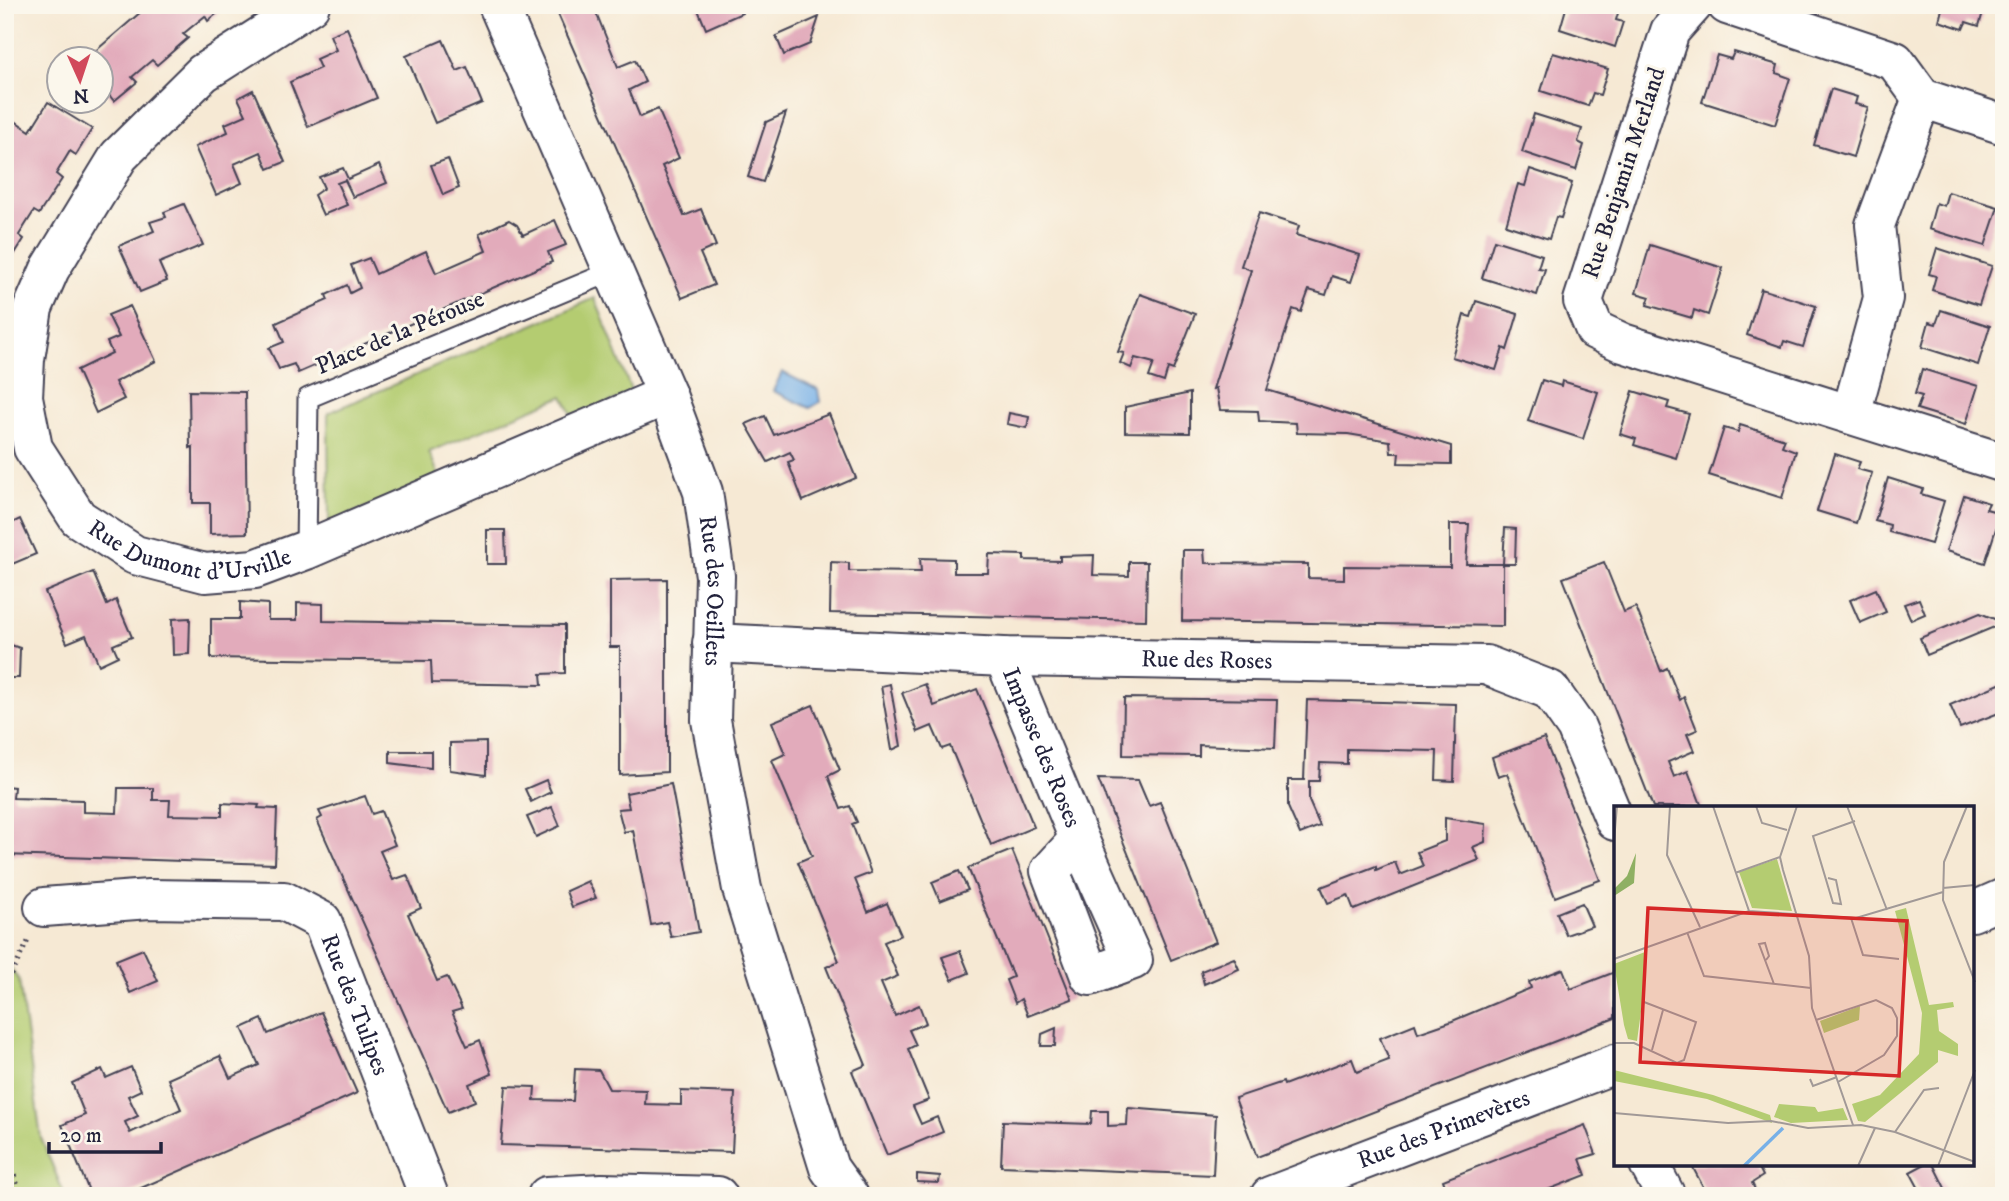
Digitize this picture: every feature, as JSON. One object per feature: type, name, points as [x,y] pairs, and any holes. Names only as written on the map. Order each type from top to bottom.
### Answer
[{"type":"street","name":"Rue Dumont d'Urville","points":[[310,5],[203,73],[119,156],[50,269],[33,308],[25,359],[23,397],[33,448],[78,517],[135,555],[205,573],[255,569],[306,551],[667,395]]},
{"type":"street","name":"Rue des Oeillets","points":[[498,5],[667,395],[703,492],[715,576],[711,720],[742,889],[829,1168],[849,1196]]},
{"type":"street","name":"Rue Benjamin Merland","points":[[1693,5],[1670,31],[1583,301],[1595,330],[1623,343],[2004,463]]},
{"type":"street","points":[[1727,5],[1895,61],[1922,98],[2004,125]]},
{"type":"street","points":[[1852,414],[1883,298],[1875,225],[1922,98]]},
{"type":"street","name":"Rue des Roses","points":[[712,643],[1004,657],[1486,665],[1550,690],[1576,727],[1614,819]]},
{"type":"street","name":"Impasse des Roses","points":[[1004,657],[1079,839]]},
{"type":"street","points":[[1974,911],[2004,898]]},
{"type":"street","name":"Rue des Tulipes","points":[[44,907],[149,899],[284,901],[323,921],[429,1196]]},
{"type":"street","name":"Rue des Primevères","points":[[1270,1196],[1610,1078]]},
{"type":"street","points":[[1650,1166],[1666,1196]]},
{"type":"street","points":[[547,1196],[718,1196]]},
{"type":"lane","name":"Place de la Pérouse","points":[[306,551],[308,398],[613,271]]},
{"type":"path","points":[[5,987],[44,907]]},
{"type":"path","points":[[5,1149],[22,1196]]},
{"type":"green space","points":[[595,298],[632,393],[573,417],[563,396],[429,452],[439,476],[329,524],[328,413]]},
{"type":"green space","points":[[5,959],[19,980],[41,1138],[65,1196],[5,1196]]},
{"type":"water","points":[[782,372],[818,390],[820,402],[810,408],[773,391]]},
{"type":"building","points":[[149,5],[227,5],[208,21],[205,16],[183,34],[188,38],[157,65],[152,60],[132,77],[137,82],[116,99],[116,46],[101,46]]},
{"type":"building","points":[[554,5],[593,5],[618,67],[635,60],[645,82],[629,90],[640,117],[658,109],[679,158],[662,166],[684,216],[701,209],[716,246],[700,253],[714,285],[682,298]]},
{"type":"building","points":[[696,5],[738,5],[742,13],[706,29]]},
{"type":"building","points":[[1567,5],[1620,6],[1616,20],[1623,22],[1615,47],[1560,29]]},
{"type":"building","points":[[1943,5],[1985,5],[1979,26],[1966,22],[1963,29],[1939,21]]},
{"type":"building","points":[[819,17],[810,44],[784,55],[776,36]]},
{"type":"building","points":[[347,28],[377,98],[308,127],[290,82],[320,68],[316,59],[336,50],[330,35]]},
{"type":"building","points":[[443,40],[457,71],[467,67],[482,103],[435,123],[406,56]]},
{"type":"building","points":[[1734,52],[1778,65],[1776,73],[1790,78],[1775,125],[1702,102],[1717,55],[1731,59]]},
{"type":"building","points":[[1553,53],[1608,69],[1600,95],[1593,93],[1588,106],[1541,91]]},
{"type":"building","points":[[1831,89],[1857,97],[1855,104],[1868,107],[1853,157],[1814,145]]},
{"type":"building","points":[[253,90],[285,162],[268,169],[261,152],[234,164],[242,183],[216,195],[195,147],[228,132],[225,124],[246,115],[238,98]]},
{"type":"building","points":[[46,105],[46,116],[71,116],[92,129],[76,155],[70,151],[56,174],[62,179],[39,214],[34,211],[19,235],[24,239],[9,263],[5,261],[8,168],[5,130],[12,119],[30,131]]},
{"type":"building","points":[[786,113],[763,182],[748,177],[766,122]]},
{"type":"building","points":[[1534,114],[1582,129],[1578,142],[1584,145],[1576,170],[1522,152]]},
{"type":"building","points":[[448,159],[459,188],[443,195],[431,165]]},
{"type":"building","points":[[379,165],[387,183],[353,197],[345,180],[337,183],[347,205],[323,215],[314,195],[324,188],[319,177],[343,168],[348,179]]},
{"type":"building","points":[[1530,169],[1572,183],[1561,218],[1556,217],[1549,239],[1506,225],[1518,184],[1525,186]]},
{"type":"building","points":[[1948,192],[1998,207],[1985,246],[1929,229],[1936,203],[1944,206]]},
{"type":"building","points":[[184,204],[203,245],[159,263],[167,281],[140,292],[119,246],[154,231],[150,222],[166,217],[164,212]]},
{"type":"building","points":[[1259,213],[1299,226],[1296,235],[1360,255],[1351,282],[1332,276],[1326,295],[1309,290],[1301,312],[1293,309],[1267,390],[1451,446],[1451,464],[1398,463],[1399,453],[1391,453],[1390,441],[1348,434],[1297,433],[1296,423],[1259,421],[1258,411],[1220,410],[1216,388],[1213,389],[1251,270],[1241,266]]},
{"type":"building","points":[[509,220],[517,225],[523,235],[555,220],[566,245],[548,252],[552,262],[298,373],[294,364],[279,369],[269,348],[284,342],[276,323],[328,300],[326,295],[347,285],[350,293],[360,288],[351,265],[369,258],[376,274],[426,251],[436,273],[486,251],[479,234]]},
{"type":"building","points":[[1494,240],[1542,255],[1538,268],[1545,269],[1537,295],[1482,278]]},
{"type":"building","points":[[1650,245],[1723,268],[1708,315],[1694,310],[1692,318],[1647,305],[1650,297],[1636,293]]},
{"type":"building","points":[[1937,248],[1992,266],[1979,305],[1932,290],[1936,276],[1929,274]]},
{"type":"building","points":[[1761,289],[1816,306],[1803,347],[1784,341],[1782,347],[1747,335]]},
{"type":"building","points":[[1140,294],[1195,314],[1173,370],[1168,368],[1164,382],[1149,377],[1154,363],[1135,358],[1131,368],[1120,363],[1124,353],[1118,352]]},
{"type":"building","points":[[1476,301],[1518,314],[1507,350],[1503,348],[1496,370],[1452,357],[1464,315],[1471,317]]},
{"type":"building","points":[[130,306],[156,361],[115,382],[124,399],[96,413],[77,370],[112,353],[107,342],[119,337],[108,315]]},
{"type":"building","points":[[1941,310],[1990,326],[1978,365],[1922,347],[1929,322],[1936,324]]},
{"type":"building","points":[[1922,369],[1978,386],[1966,424],[1917,409],[1922,396],[1915,394]]},
{"type":"building","points":[[1542,380],[1561,386],[1562,381],[1598,392],[1583,439],[1528,421]]},
{"type":"building","points":[[189,391],[245,392],[247,533],[210,534],[210,503],[193,503]]},
{"type":"building","points":[[1633,391],[1669,402],[1667,408],[1689,414],[1676,458],[1634,445],[1636,439],[1620,434]]},
{"type":"building","points":[[1190,393],[1190,433],[1125,432],[1125,407]]},
{"type":"building","points":[[1009,413],[1029,417],[1027,428],[1007,424]]},
{"type":"building","points":[[829,414],[856,478],[803,501],[788,462],[794,460],[790,452],[768,462],[746,424],[765,416],[774,435]]},
{"type":"building","points":[[1740,425],[1785,439],[1782,446],[1796,451],[1782,498],[1709,475],[1724,428],[1738,432]]},
{"type":"building","points":[[1835,454],[1860,462],[1857,469],[1872,473],[1856,523],[1817,511]]},
{"type":"building","points":[[1888,478],[1923,489],[1921,494],[1944,501],[1931,544],[1889,532],[1890,525],[1875,521]]},
{"type":"building","points":[[1964,495],[1989,503],[1986,509],[2001,513],[1985,563],[1946,551]]},
{"type":"building","points":[[5,506],[12,523],[20,519],[36,554],[5,567]]},
{"type":"building","points":[[1450,524],[1469,524],[1466,564],[1503,564],[1503,626],[1182,621],[1183,550],[1204,550],[1205,563],[1308,564],[1308,578],[1344,579],[1344,566],[1450,567]]},
{"type":"building","points":[[1505,528],[1516,529],[1515,564],[1503,564]]},
{"type":"building","points":[[487,530],[505,530],[506,564],[487,564]]},
{"type":"building","points":[[989,554],[1024,555],[1024,560],[1060,561],[1060,556],[1094,555],[1093,575],[1129,576],[1129,562],[1147,562],[1146,620],[830,613],[831,562],[849,563],[849,571],[921,572],[920,558],[954,559],[954,573],[988,573]]},
{"type":"building","points":[[1604,562],[1624,612],[1636,607],[1661,671],[1667,668],[1680,700],[1684,697],[1697,730],[1687,734],[1694,751],[1668,762],[1674,777],[1688,771],[1702,806],[1653,806],[1563,578]]},
{"type":"building","points":[[93,572],[107,605],[116,600],[132,637],[113,645],[118,656],[99,665],[86,635],[67,643],[45,592]]},
{"type":"building","points":[[667,579],[667,772],[620,775],[620,647],[610,647],[610,580]]},
{"type":"building","points":[[1876,589],[1886,612],[1860,623],[1850,600]]},
{"type":"building","points":[[1919,599],[1925,614],[1911,620],[1904,604]]},
{"type":"building","points":[[240,602],[268,604],[268,620],[297,620],[297,603],[323,604],[323,621],[565,625],[565,673],[541,674],[542,685],[432,683],[431,661],[211,658],[211,619],[240,619]]},
{"type":"building","points":[[1980,613],[2004,623],[1927,655],[1920,638]]},
{"type":"building","points":[[190,618],[189,654],[173,655],[172,619]]},
{"type":"building","points":[[5,643],[20,648],[19,678],[5,678]]},
{"type":"building","points":[[2004,682],[2004,711],[1960,728],[1950,705]]},
{"type":"building","points":[[890,684],[901,746],[892,750],[881,686]]},
{"type":"building","points":[[925,684],[934,706],[977,689],[1034,827],[991,845],[950,746],[942,749],[932,726],[918,732],[902,693]]},
{"type":"building","points":[[1124,698],[1277,700],[1275,748],[1199,745],[1199,756],[1123,755]]},
{"type":"building","points":[[1307,700],[1456,704],[1454,781],[1436,780],[1437,751],[1347,749],[1347,764],[1320,763],[1319,781],[1309,781],[1309,801],[1320,826],[1300,834],[1288,807],[1288,780],[1304,780]]},
{"type":"building","points":[[813,705],[840,770],[828,776],[841,809],[850,806],[857,822],[852,824],[871,873],[855,879],[868,912],[887,903],[901,935],[884,942],[898,976],[881,983],[895,1016],[919,1005],[926,1023],[909,1030],[916,1045],[908,1049],[929,1100],[913,1106],[921,1124],[937,1117],[943,1132],[887,1155],[852,1071],[866,1065],[826,967],[839,961],[798,862],[812,856],[772,760],[785,754],[772,722]]},
{"type":"building","points":[[1544,738],[1600,880],[1555,897],[1507,774],[1498,777],[1492,757]]},
{"type":"building","points":[[486,742],[486,775],[450,770],[450,743]]},
{"type":"building","points":[[390,751],[431,751],[431,768],[390,763]]},
{"type":"building","points":[[1098,779],[1138,780],[1149,806],[1160,802],[1216,942],[1171,960]]},
{"type":"building","points":[[546,780],[551,792],[531,802],[525,789]]},
{"type":"building","points":[[671,784],[699,932],[671,937],[667,922],[651,925],[633,830],[624,832],[618,809],[629,808],[626,793]]},
{"type":"building","points":[[5,786],[14,787],[13,798],[83,800],[83,812],[117,813],[118,788],[153,788],[153,800],[170,800],[169,815],[222,816],[222,803],[277,809],[275,864],[5,855]]},
{"type":"building","points":[[365,796],[372,814],[381,811],[395,845],[380,851],[393,880],[407,875],[421,908],[408,914],[437,981],[447,977],[462,1009],[452,1012],[467,1046],[480,1040],[492,1074],[469,1084],[475,1101],[448,1112],[317,820],[322,817],[319,811]]},
{"type":"building","points":[[552,807],[560,826],[536,837],[527,817]]},
{"type":"building","points":[[1445,818],[1486,824],[1485,842],[1473,847],[1479,860],[1354,910],[1348,895],[1328,903],[1321,887],[1376,866],[1376,870],[1395,862],[1400,875],[1423,866],[1417,852],[1445,841]]},
{"type":"building","points":[[1012,850],[1072,999],[1028,1016],[1021,999],[1015,1003],[1006,980],[1013,977],[968,868]]},
{"type":"building","points":[[959,871],[968,890],[940,901],[932,882]]},
{"type":"building","points":[[588,881],[596,898],[572,907],[566,891]]},
{"type":"building","points":[[1582,903],[1592,926],[1566,935],[1557,913]]},
{"type":"building","points":[[143,949],[158,981],[130,993],[116,960]]},
{"type":"building","points":[[960,951],[969,973],[952,980],[942,957]]},
{"type":"building","points":[[1234,958],[1239,969],[1204,984],[1201,971]]},
{"type":"building","points":[[1563,969],[1571,989],[1614,972],[1614,1018],[1257,1157],[1235,1098],[1283,1082],[1284,1085],[1352,1059],[1357,1072],[1389,1060],[1380,1038],[1415,1024],[1418,1033],[1450,1022],[1531,988],[1529,982]]},
{"type":"building","points":[[321,1012],[357,1093],[123,1196],[91,1196],[62,1125],[85,1115],[72,1083],[102,1069],[106,1078],[131,1067],[141,1090],[128,1096],[138,1116],[125,1122],[130,1133],[181,1109],[168,1079],[220,1056],[230,1078],[259,1065],[242,1028],[262,1019],[268,1034]]},
{"type":"building","points":[[1056,1028],[1055,1046],[1041,1046],[1042,1034]]},
{"type":"building","points":[[575,1069],[599,1070],[609,1089],[646,1090],[645,1104],[681,1105],[681,1091],[735,1093],[732,1152],[501,1145],[506,1086],[535,1087],[534,1100],[573,1101]]},
{"type":"building","points":[[1128,1108],[1216,1115],[1213,1175],[1001,1166],[1003,1121],[1091,1124],[1092,1111],[1108,1111],[1108,1126],[1127,1125]]},
{"type":"building","points":[[1585,1125],[1596,1154],[1580,1159],[1586,1175],[1532,1196],[1449,1196],[1443,1180]]},
{"type":"building","points":[[1692,1166],[1758,1166],[1763,1176],[1752,1183],[1758,1196],[1708,1196]]},
{"type":"building","points":[[1921,1166],[1934,1166],[1949,1196],[1923,1196],[1910,1172]]},
{"type":"building","points":[[917,1174],[940,1176],[939,1183],[917,1182]]}]
